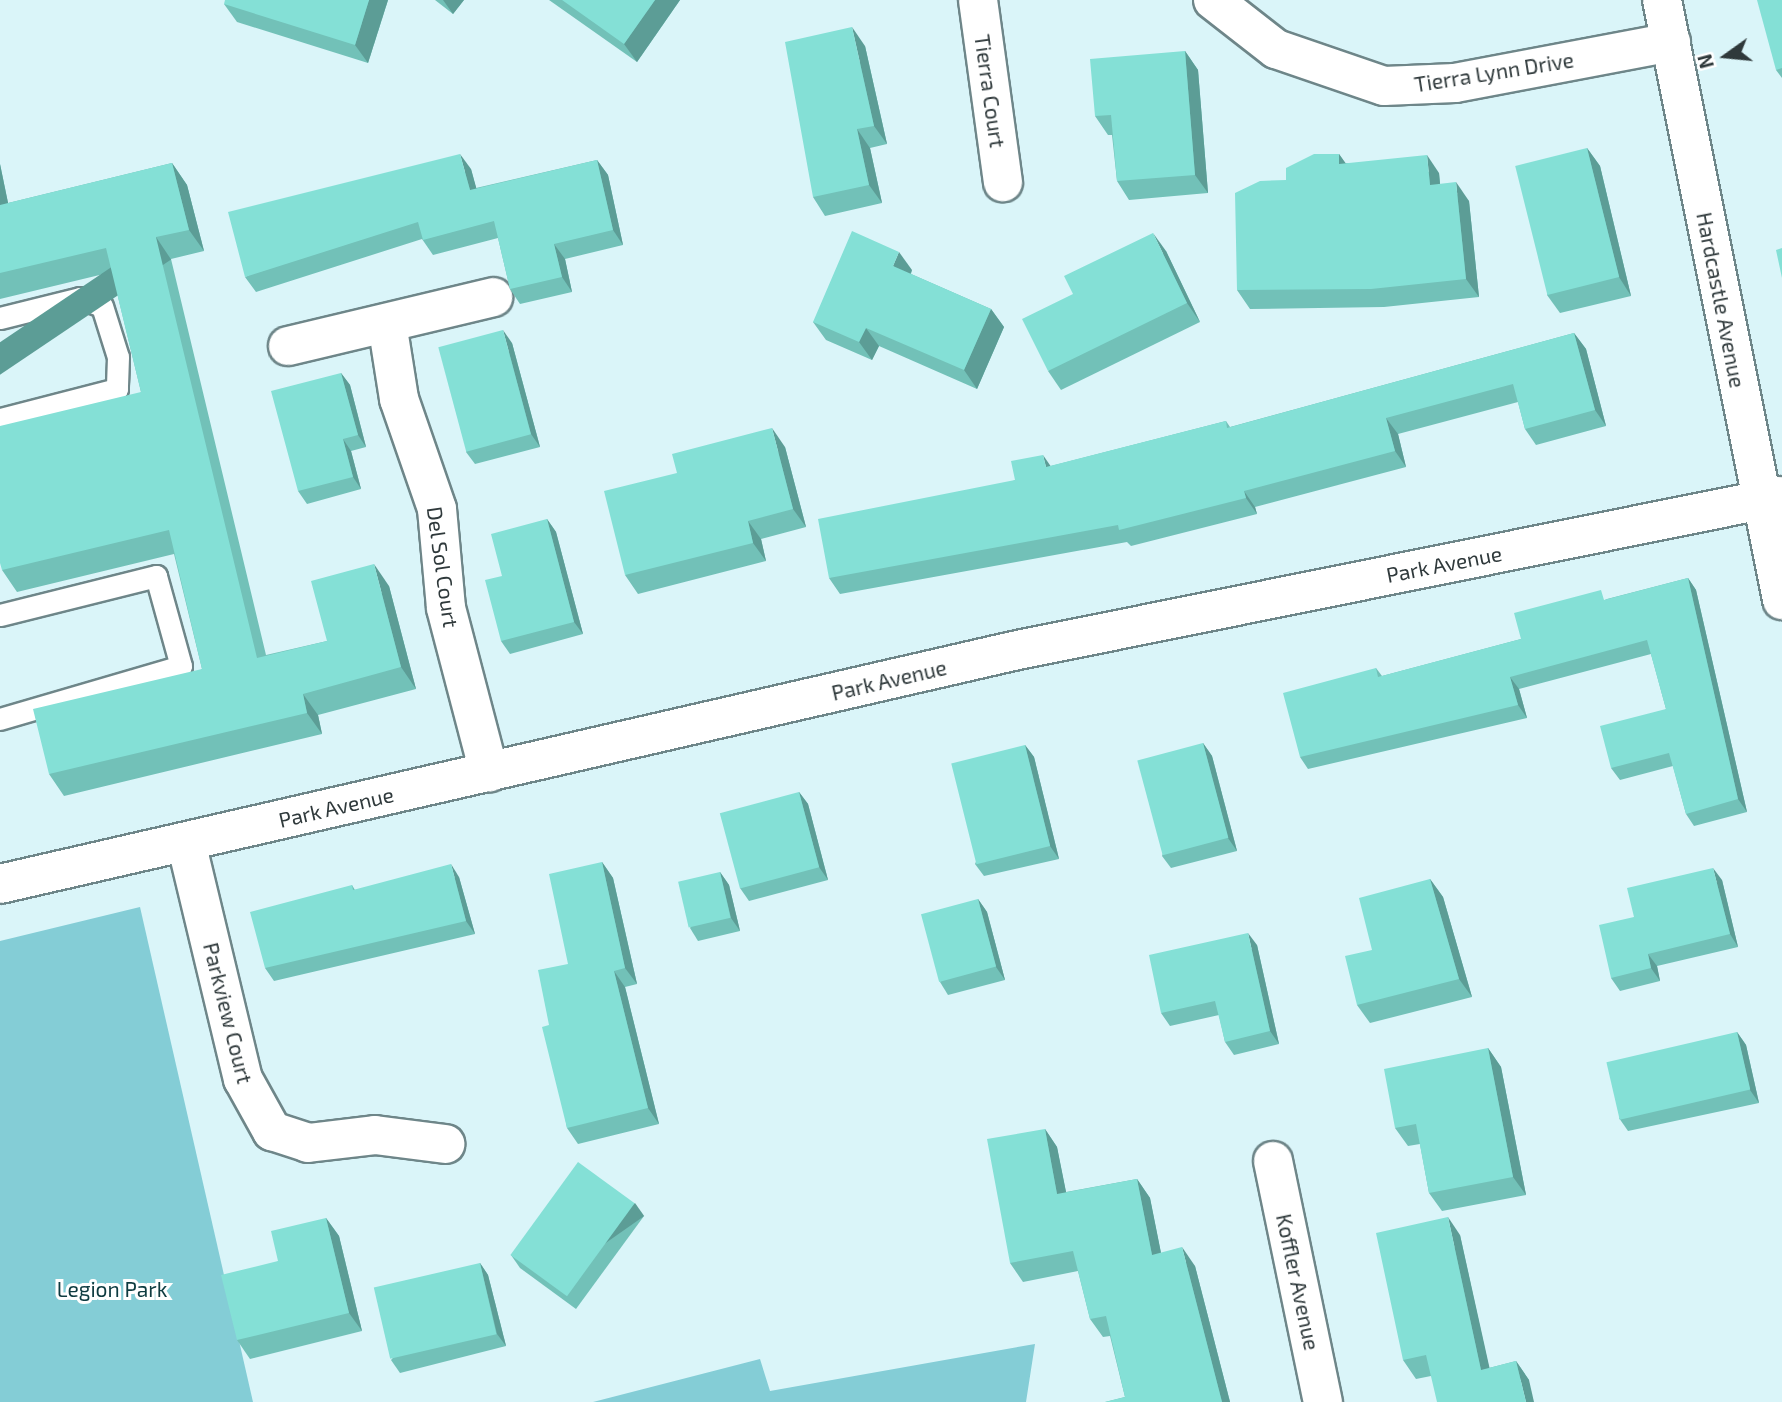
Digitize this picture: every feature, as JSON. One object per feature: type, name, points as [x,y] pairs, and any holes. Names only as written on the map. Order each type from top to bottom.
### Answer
[{"type":"street","name":"Tierra Court","points":[[978,0],[1003,182]]},
{"type":"street","name":"Tierra Lynn Drive","points":[[1213,0],[1276,49],[1384,86],[1455,83],[1671,42]]},
{"type":"street","name":"Hardcastle Avenue","points":[[1662,0],[1771,498],[1782,600]]},
{"type":"street","points":[[288,346],[494,297]]},
{"type":"street","name":"Del Sol Court","points":[[387,323],[399,399],[437,509],[446,608],[489,772]]},
{"type":"street","name":"Park Avenue","points":[[0,884],[1013,651],[1771,498]]},
{"type":"street","name":"Parkview Court","points":[[186,842],[243,1079],[272,1131],[308,1143],[374,1135],[444,1144]]},
{"type":"street","name":"Koffler Avenue","points":[[1273,1161],[1323,1402]]},
{"type":"lane","points":[[0,318],[80,298],[102,306],[118,357],[117,389],[0,419]]},
{"type":"lane","points":[[0,615],[156,576],[181,666],[0,719]]},
{"type":"green space","name":"Legion Park","points":[[140,907],[253,1402],[0,1402],[0,941]]},
{"type":"green space","points":[[1035,1344],[1026,1402],[593,1402],[760,1359],[770,1391]]},
{"type":"building","points":[[225,0],[369,0],[355,45],[224,4]]},
{"type":"building","points":[[562,0],[655,0],[624,44]]},
{"type":"building","points":[[1757,0],[1782,0],[1782,68],[1776,70]]},
{"type":"building","points":[[852,27],[874,126],[857,129],[869,185],[813,197],[785,42]]},
{"type":"building","points":[[1185,51],[1195,175],[1117,181],[1111,115],[1095,116],[1090,59]]},
{"type":"building","points":[[1587,148],[1619,277],[1547,295],[1515,166]]},
{"type":"building","points":[[460,154],[470,190],[597,160],[613,230],[554,244],[562,277],[510,289],[494,221],[423,240],[418,222],[245,277],[228,212]]},
{"type":"building","points":[[1314,154],[1339,154],[1339,164],[1427,155],[1430,185],[1456,182],[1466,279],[1371,289],[1237,290],[1235,193],[1260,181],[1286,180],[1286,168]]},
{"type":"building","points":[[172,163],[189,230],[156,237],[257,658],[327,641],[311,581],[374,564],[401,667],[303,694],[307,713],[49,774],[33,709],[202,669],[169,530],[2,570],[0,426],[141,392],[106,248],[0,273],[0,205]]},
{"type":"building","points":[[852,231],[899,252],[893,266],[991,309],[964,370],[866,328],[859,342],[813,322]]},
{"type":"building","points":[[1153,233],[1187,303],[1048,371],[1022,319],[1073,294],[1064,276]]},
{"type":"building","points":[[1782,248],[1782,278],[1776,250]]},
{"type":"building","points":[[503,330],[531,434],[466,452],[438,347]]},
{"type":"building","points":[[1574,333],[1595,410],[1525,429],[1513,384],[1386,418],[1395,451],[1244,491],[1246,498],[1119,530],[1118,525],[829,578],[818,519],[1015,480],[1011,461],[1043,455],[1046,467],[1226,421],[1227,428]]},
{"type":"building","points":[[341,373],[358,435],[343,439],[353,477],[298,491],[271,391]]},
{"type":"building","points":[[772,428],[793,509],[748,521],[753,543],[625,575],[604,491],[677,473],[672,454]]},
{"type":"building","points":[[547,519],[574,622],[501,641],[485,580],[502,576],[491,534]]},
{"type":"building","points":[[1688,578],[1738,799],[1686,814],[1669,753],[1611,768],[1600,726],[1666,709],[1647,640],[1510,677],[1518,705],[1300,757],[1283,693],[1376,668],[1378,677],[1521,639],[1514,613],[1601,590],[1604,600]]},
{"type":"building","points":[[1203,743],[1228,838],[1163,855],[1137,761]]},
{"type":"building","points":[[1025,745],[1050,846],[976,864],[951,763]]},
{"type":"building","points":[[799,792],[819,867],[740,889],[720,813]]},
{"type":"building","points":[[602,862],[625,968],[614,971],[648,1108],[567,1128],[542,1027],[549,1025],[538,970],[568,964],[549,874]]},
{"type":"building","points":[[451,864],[466,921],[265,968],[250,912],[352,885],[353,890]]},
{"type":"building","points":[[1713,868],[1730,934],[1648,954],[1651,968],[1611,978],[1599,925],[1634,917],[1627,888]]},
{"type":"building","points":[[720,872],[731,918],[689,927],[678,882]]},
{"type":"building","points":[[1430,879],[1459,979],[1357,1005],[1345,956],[1372,950],[1359,898]]},
{"type":"building","points":[[978,899],[996,967],[939,982],[921,914]]},
{"type":"building","points":[[1248,933],[1270,1031],[1225,1042],[1215,1001],[1161,1013],[1149,955]]},
{"type":"building","points":[[1737,1032],[1750,1089],[1620,1120],[1606,1062]]},
{"type":"building","points":[[1488,1048],[1513,1177],[1429,1193],[1416,1124],[1395,1128],[1384,1069]]},
{"type":"building","points":[[1045,1129],[1057,1194],[1137,1179],[1152,1255],[1182,1247],[1222,1402],[1105,1402],[1125,1397],[1106,1316],[1090,1319],[1073,1251],[1010,1263],[987,1139]]},
{"type":"building","points":[[578,1162],[635,1203],[567,1296],[510,1255]]},
{"type":"building","points":[[1448,1217],[1481,1370],[1516,1361],[1526,1402],[1437,1402],[1426,1355],[1403,1360],[1376,1233]]},
{"type":"building","points":[[326,1218],[349,1313],[237,1340],[221,1275],[278,1261],[271,1231]]},
{"type":"building","points":[[480,1263],[496,1334],[390,1359],[374,1288]]}]
